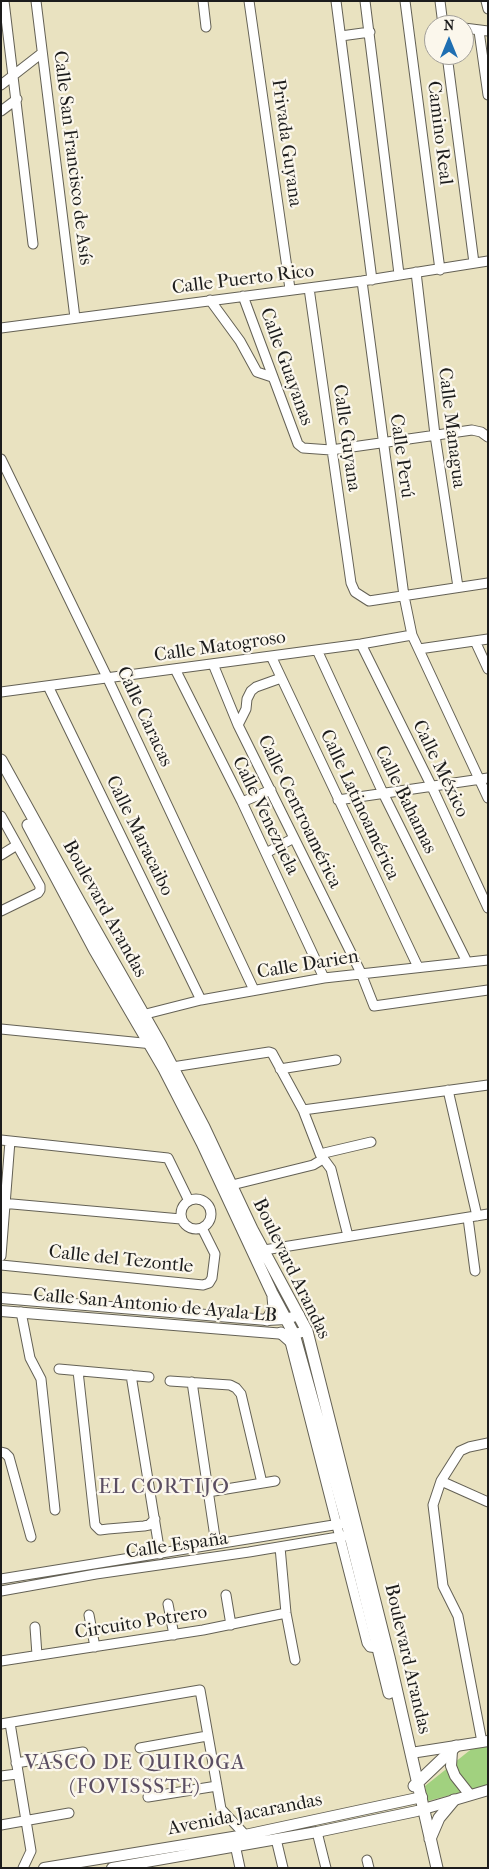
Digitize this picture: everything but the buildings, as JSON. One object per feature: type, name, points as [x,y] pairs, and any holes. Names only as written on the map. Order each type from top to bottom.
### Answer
[{"type":"main road","name":"Boulevard Arandas","points":[[1,760],[97,944]]},
{"type":"main road","name":"Boulevard Arandas","points":[[1,775],[156,1044],[202,1143],[258,1251],[299,1315],[307,1331],[347,1523]]},
{"type":"main road","name":"Boulevard Arandas","points":[[168,1068],[204,1127],[232,1185],[272,1293],[286,1319],[309,1385],[437,1868]]},
{"type":"main road","points":[[267,1320],[274,1308],[272,1293]]},
{"type":"main road","points":[[281,1333],[294,1342]]},
{"type":"main road","points":[[305,1398],[309,1385]]},
{"type":"main road","name":"Boulevard Arandas","points":[[350,1535],[411,1753],[429,1868]]},
{"type":"main road","points":[[418,1798],[454,1748]]},
{"type":"main road","points":[[430,1839],[439,1818],[454,1800]]},
{"type":"street","points":[[4,1],[33,244]]},
{"type":"street","name":"Calle San Francisco de Asís","points":[[36,1],[75,318]]},
{"type":"street","points":[[203,1],[206,28]]},
{"type":"street","name":"Privada Guyana","points":[[249,1],[290,290]]},
{"type":"street","name":"Calle Perú","points":[[336,1],[383,443],[404,596],[412,635],[483,779],[488,798]]},
{"type":"street","points":[[365,1],[399,274]]},
{"type":"street","name":"Camino Real","points":[[405,1],[440,270]]},
{"type":"street","points":[[440,1],[442,15]]},
{"type":"street","points":[[486,1],[488,9]]},
{"type":"street","points":[[484,31],[488,95]]},
{"type":"street","points":[[340,36],[370,32]]},
{"type":"street","points":[[1,85],[42,53]]},
{"type":"street","points":[[448,65],[474,263]]},
{"type":"street","points":[[1,111],[16,99]]},
{"type":"street","name":"Calle Puerto Rico","points":[[1,328],[367,281],[399,274],[440,270],[488,261]]},
{"type":"street","name":"Calle Managua","points":[[416,272],[435,435],[458,588]]},
{"type":"street","name":"Calle Guyana","points":[[308,288],[351,583],[355,592],[369,600],[404,596]]},
{"type":"street","name":"Calle Guayanas","points":[[243,296],[298,444],[304,448],[331,450]]},
{"type":"street","points":[[210,300],[240,341],[257,372],[263,376],[272,377]]},
{"type":"street","points":[[331,450],[472,430],[485,435]]},
{"type":"street","name":"Calle Caracas","points":[[1,458],[108,679],[254,990]]},
{"type":"street","points":[[404,596],[488,583]]},
{"type":"street","name":"Calle Matogroso","points":[[1,692],[361,644],[412,635]]},
{"type":"street","points":[[419,649],[488,639]]},
{"type":"street","points":[[475,641],[488,669]]},
{"type":"street","name":"Calle México","points":[[361,644],[432,787],[488,908]]},
{"type":"street","name":"Calle Bahamas","points":[[317,650],[383,793],[467,962]]},
{"type":"street","name":"Calle Latinoamérica","points":[[271,656],[418,968]]},
{"type":"street","name":"Calle Centroamérica","points":[[213,664],[238,725],[361,973],[374,1006],[488,990]]},
{"type":"street","name":"Calle Venezuela","points":[[174,669],[242,802],[324,978]]},
{"type":"street","points":[[238,725],[246,710],[247,698],[251,691],[256,686],[281,678]]},
{"type":"street","name":"Calle Maracaibo","points":[[48,686],[201,1000]]},
{"type":"street","points":[[338,800],[483,779]]},
{"type":"street","points":[[242,802],[271,790]]},
{"type":"street","points":[[1,816],[40,890],[38,893],[1,912]]},
{"type":"street","points":[[266,854],[294,838]]},
{"type":"street","points":[[1,855],[17,845]]},
{"type":"street","name":"Calle Darien","points":[[139,1016],[201,1000],[324,978],[488,960]]},
{"type":"street","points":[[1,1029],[156,1044]]},
{"type":"street","points":[[168,1068],[271,1052],[303,1110],[322,1156],[328,1162],[331,1169],[348,1236]]},
{"type":"street","points":[[280,1069],[336,1060]]},
{"type":"street","points":[[303,1110],[488,1085]]},
{"type":"street","points":[[448,1090],[472,1217],[475,1271]]},
{"type":"street","points":[[1,1256],[6,1141],[168,1158],[189,1201]]},
{"type":"street","points":[[232,1185],[313,1165],[322,1156],[371,1142]]},
{"type":"street","points":[[3,1203],[181,1219],[189,1228],[198,1230],[210,1221],[211,1211],[200,1200],[189,1201],[182,1207],[181,1219]]},
{"type":"street","points":[[258,1251],[488,1214]]},
{"type":"street","name":"Calle del Tezontle","points":[[1,1265],[203,1285],[209,1283],[212,1278],[214,1254],[202,1228]]},
{"type":"street","points":[[1,1298],[267,1320],[286,1319],[299,1315]]},
{"type":"street","points":[[50,1314],[52,1303]]},
{"type":"street","name":"Calle San Antonio de Ayala LB","points":[[1,1311],[281,1333]]},
{"type":"street","points":[[21,1312],[30,1358],[41,1379],[55,1510]]},
{"type":"street","name":"Calle San Antonio de Ayala LB","points":[[294,1342],[307,1331]]},
{"type":"street","points":[[294,1342],[305,1398],[347,1523]]},
{"type":"street","points":[[59,1369],[149,1377]]},
{"type":"street","points":[[78,1371],[95,1525],[100,1530],[108,1530],[144,1526],[155,1519]]},
{"type":"street","points":[[131,1375],[160,1554]]},
{"type":"street","points":[[170,1381],[230,1385],[236,1388],[241,1394],[262,1483]]},
{"type":"street","points":[[192,1382],[216,1544]]},
{"type":"street","points":[[411,1753],[485,1742],[458,1616],[443,1586],[433,1505],[441,1482],[460,1452],[468,1447],[488,1443]]},
{"type":"street","points":[[5,1455],[32,1537]]},
{"type":"street","points":[[208,1492],[275,1481]]},
{"type":"street","points":[[441,1482],[488,1502]]},
{"type":"street","name":"Calle España","points":[[1,1580],[347,1523]]},
{"type":"street","name":"Calle España","points":[[1,1591],[96,1574],[350,1535]]},
{"type":"street","points":[[247,1539],[249,1552]]},
{"type":"street","points":[[280,1547],[286,1613],[294,1660]]},
{"type":"street","points":[[94,1564],[96,1574]]},
{"type":"street","points":[[226,1595],[231,1625]]},
{"type":"street","points":[[168,1604],[174,1635]]},
{"type":"street","name":"Circuito Potrero","points":[[1,1661],[174,1635],[286,1613]]},
{"type":"street","points":[[90,1615],[95,1647]]},
{"type":"street","points":[[35,1627],[37,1655]]},
{"type":"street","points":[[23,1868],[31,1852],[16,1763],[6,1723],[200,1690],[221,1809],[252,1843]]},
{"type":"street","points":[[140,1748],[207,1736]]},
{"type":"street","points":[[454,1748],[451,1766],[454,1776],[470,1795]]},
{"type":"street","points":[[16,1763],[83,1752]]},
{"type":"street","points":[[1,1776],[17,1774]]},
{"type":"street","points":[[148,1798],[217,1786]]},
{"type":"street","points":[[418,1798],[454,1800],[488,1790]]},
{"type":"street","name":"Avenida Jacarandas","points":[[44,1868],[234,1842],[252,1843],[317,1832],[418,1798]]},
{"type":"street","name":"Avenida Jacarandas","points":[[112,1868],[139,1865],[234,1842],[245,1835],[418,1798]]},
{"type":"street","points":[[1,1825],[69,1813]]},
{"type":"street","points":[[317,1832],[326,1868]]},
{"type":"street","points":[[276,1839],[283,1868]]},
{"type":"street","points":[[234,1842],[240,1868]]},
{"type":"green space","points":[[488,1745],[488,1785],[428,1801],[425,1786],[474,1747]]},
{"type":"district","name":"EL CORTIJO","points":[[164,1488]]},
{"type":"district","name":"VASCO DE QUIROGA (FOVISSSTE)","points":[[135,1776]]}]
